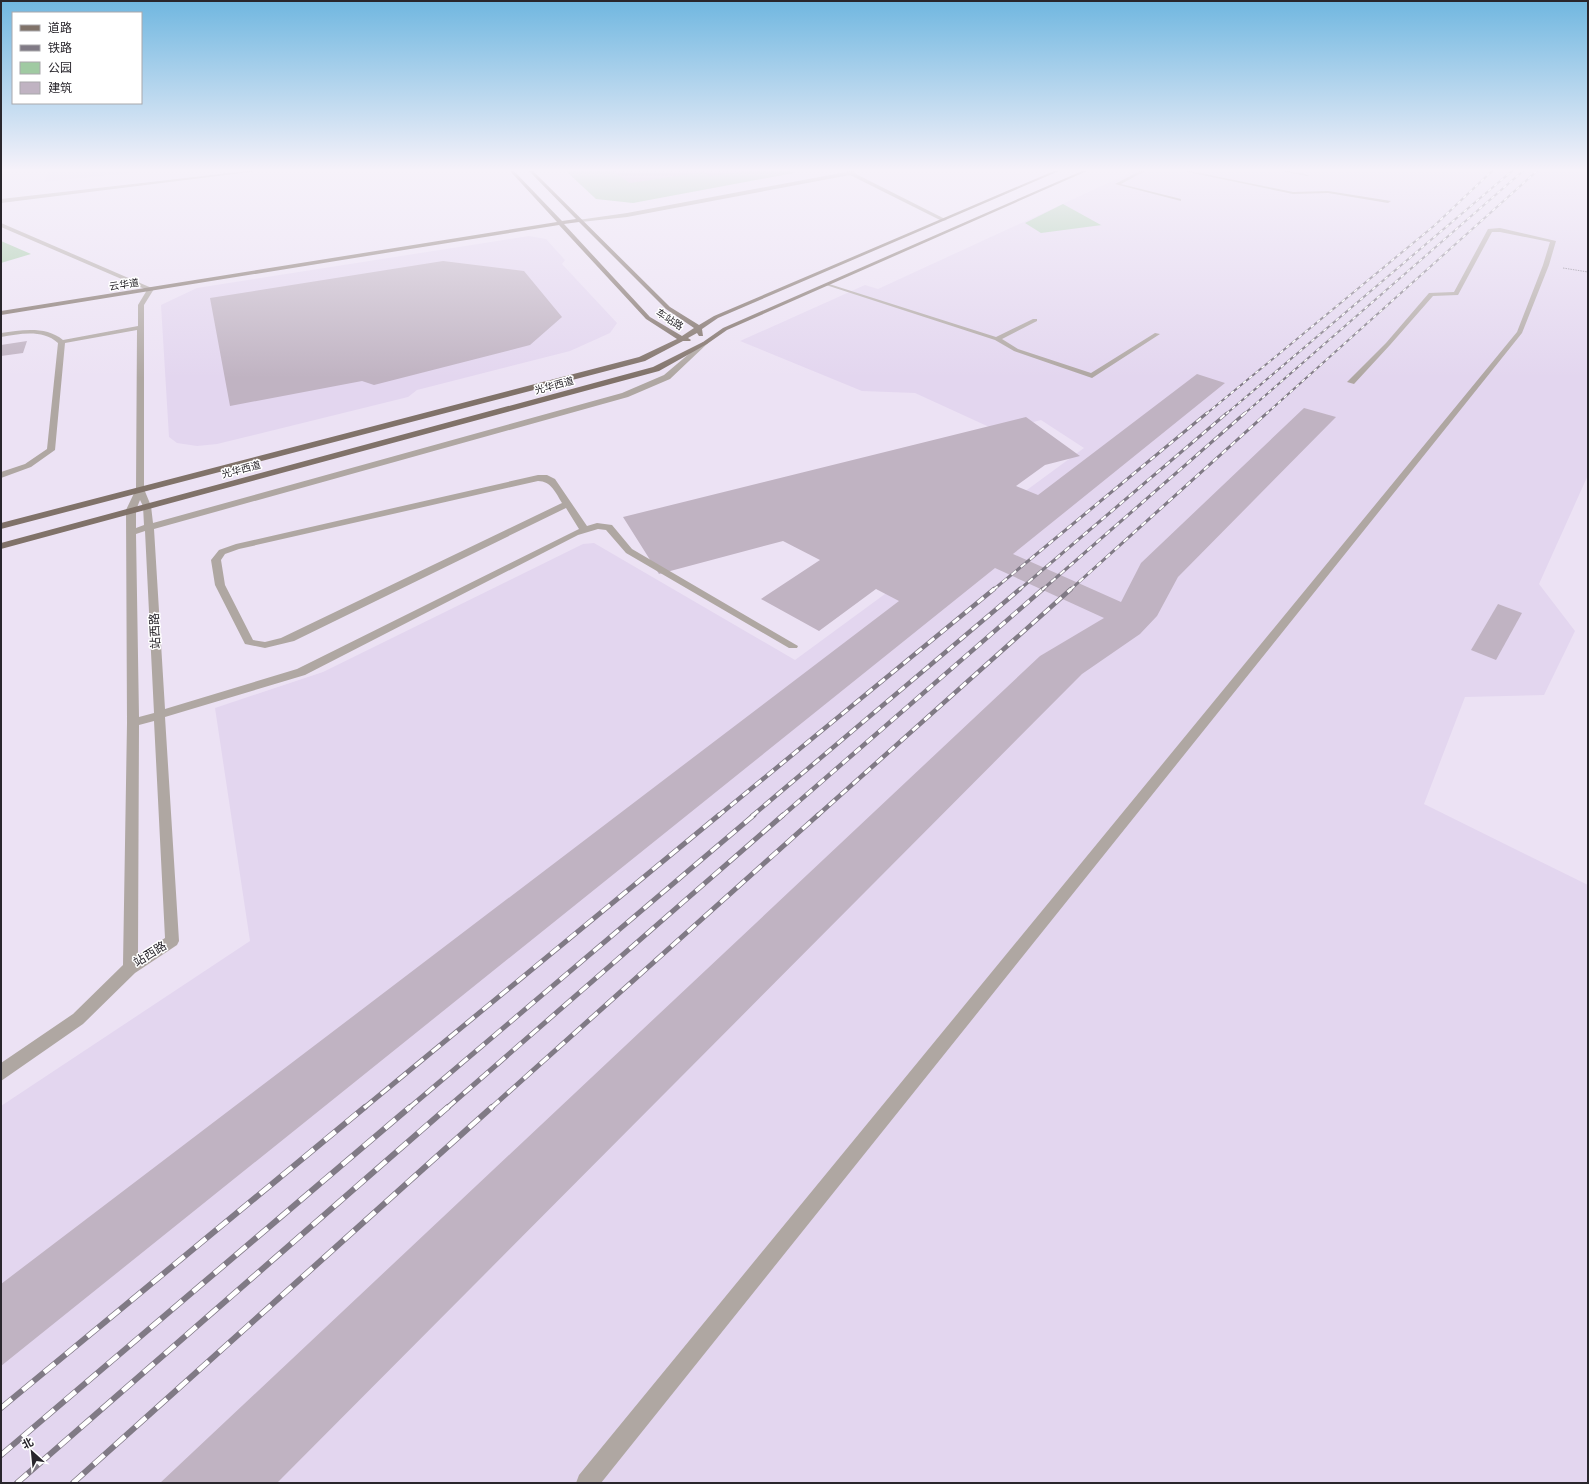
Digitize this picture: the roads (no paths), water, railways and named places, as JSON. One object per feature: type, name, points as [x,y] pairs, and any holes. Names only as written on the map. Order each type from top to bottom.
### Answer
[{"type":"main road","name":"云华道","points":[[1,313],[458,240]]},
{"type":"main road","name":"车站路","points":[[576,240],[648,318],[682,339],[705,343]]},
{"type":"main road","name":"车站路","points":[[601,240],[668,308],[698,328],[705,343]]},
{"type":"main road","name":"光华西道","points":[[1,526],[642,359],[682,339],[716,318],[897,240]]},
{"type":"main road","name":"光华西道","points":[[1,546],[656,369],[705,343],[725,329],[927,240]]},
{"type":"street","points":[[37,240],[151,289]]},
{"type":"street","points":[[1351,382],[1388,344],[1431,294],[1456,294],[1485,240]]},
{"type":"street","points":[[587,1483],[1520,332],[1546,265],[1553,241],[1549,240]]},
{"type":"street","points":[[828,284],[997,339],[1016,350],[1092,376],[1157,334]]},
{"type":"street","name":"站西路","points":[[130,968],[172,941],[149,526],[147,506],[140,489],[141,305],[151,289]]},
{"type":"street","points":[[997,339],[1035,320]]},
{"type":"street","points":[[62,342],[141,328]]},
{"type":"street","points":[[1,335],[38,332],[56,335],[62,342],[51,450],[38,461],[20,470],[1,475]]},
{"type":"street","points":[[131,532],[625,395],[667,377],[705,343]]},
{"type":"street","points":[[568,504],[275,645],[259,646],[249,642],[218,579],[216,560],[222,552],[236,547],[538,478],[547,478],[552,481],[568,504],[585,530]]},
{"type":"street","name":"站西路","points":[[130,968],[133,723],[131,510],[140,489]]},
{"type":"street","points":[[133,723],[301,672],[568,537],[597,526],[608,528],[628,551],[793,646]]},
{"type":"street","points":[[1,1073],[78,1019],[130,968]]},
{"type":"railway","points":[[1206,414],[1417,240]]},
{"type":"railway","points":[[1226,414],[1430,240]]},
{"type":"railway","points":[[1244,414],[1443,240]]},
{"type":"railway","points":[[1266,414],[1460,240]]},
{"type":"railway","points":[[993,590],[1207,413]]},
{"type":"railway","points":[[1019,590],[1227,413]]},
{"type":"railway","points":[[1042,590],[1245,413]]},
{"type":"railway","points":[[1070,590],[1267,413]]},
{"type":"railway","points":[[718,816],[994,589]]},
{"type":"railway","points":[[752,816],[1020,589]]},
{"type":"railway","points":[[782,816],[1043,589]]},
{"type":"railway","points":[[817,816],[1071,589]]},
{"type":"railway","points":[[364,1108],[719,815]]},
{"type":"railway","points":[[409,1108],[754,815]]},
{"type":"railway","points":[[447,1108],[783,815]]},
{"type":"railway","points":[[491,1108],[818,815]]},
{"type":"railway","points":[[1,1408],[365,1107]]},
{"type":"railway","points":[[1,1455],[410,1107]]},
{"type":"railway","points":[[17,1483],[448,1107]]},
{"type":"railway","points":[[73,1483],[492,1107]]}]
